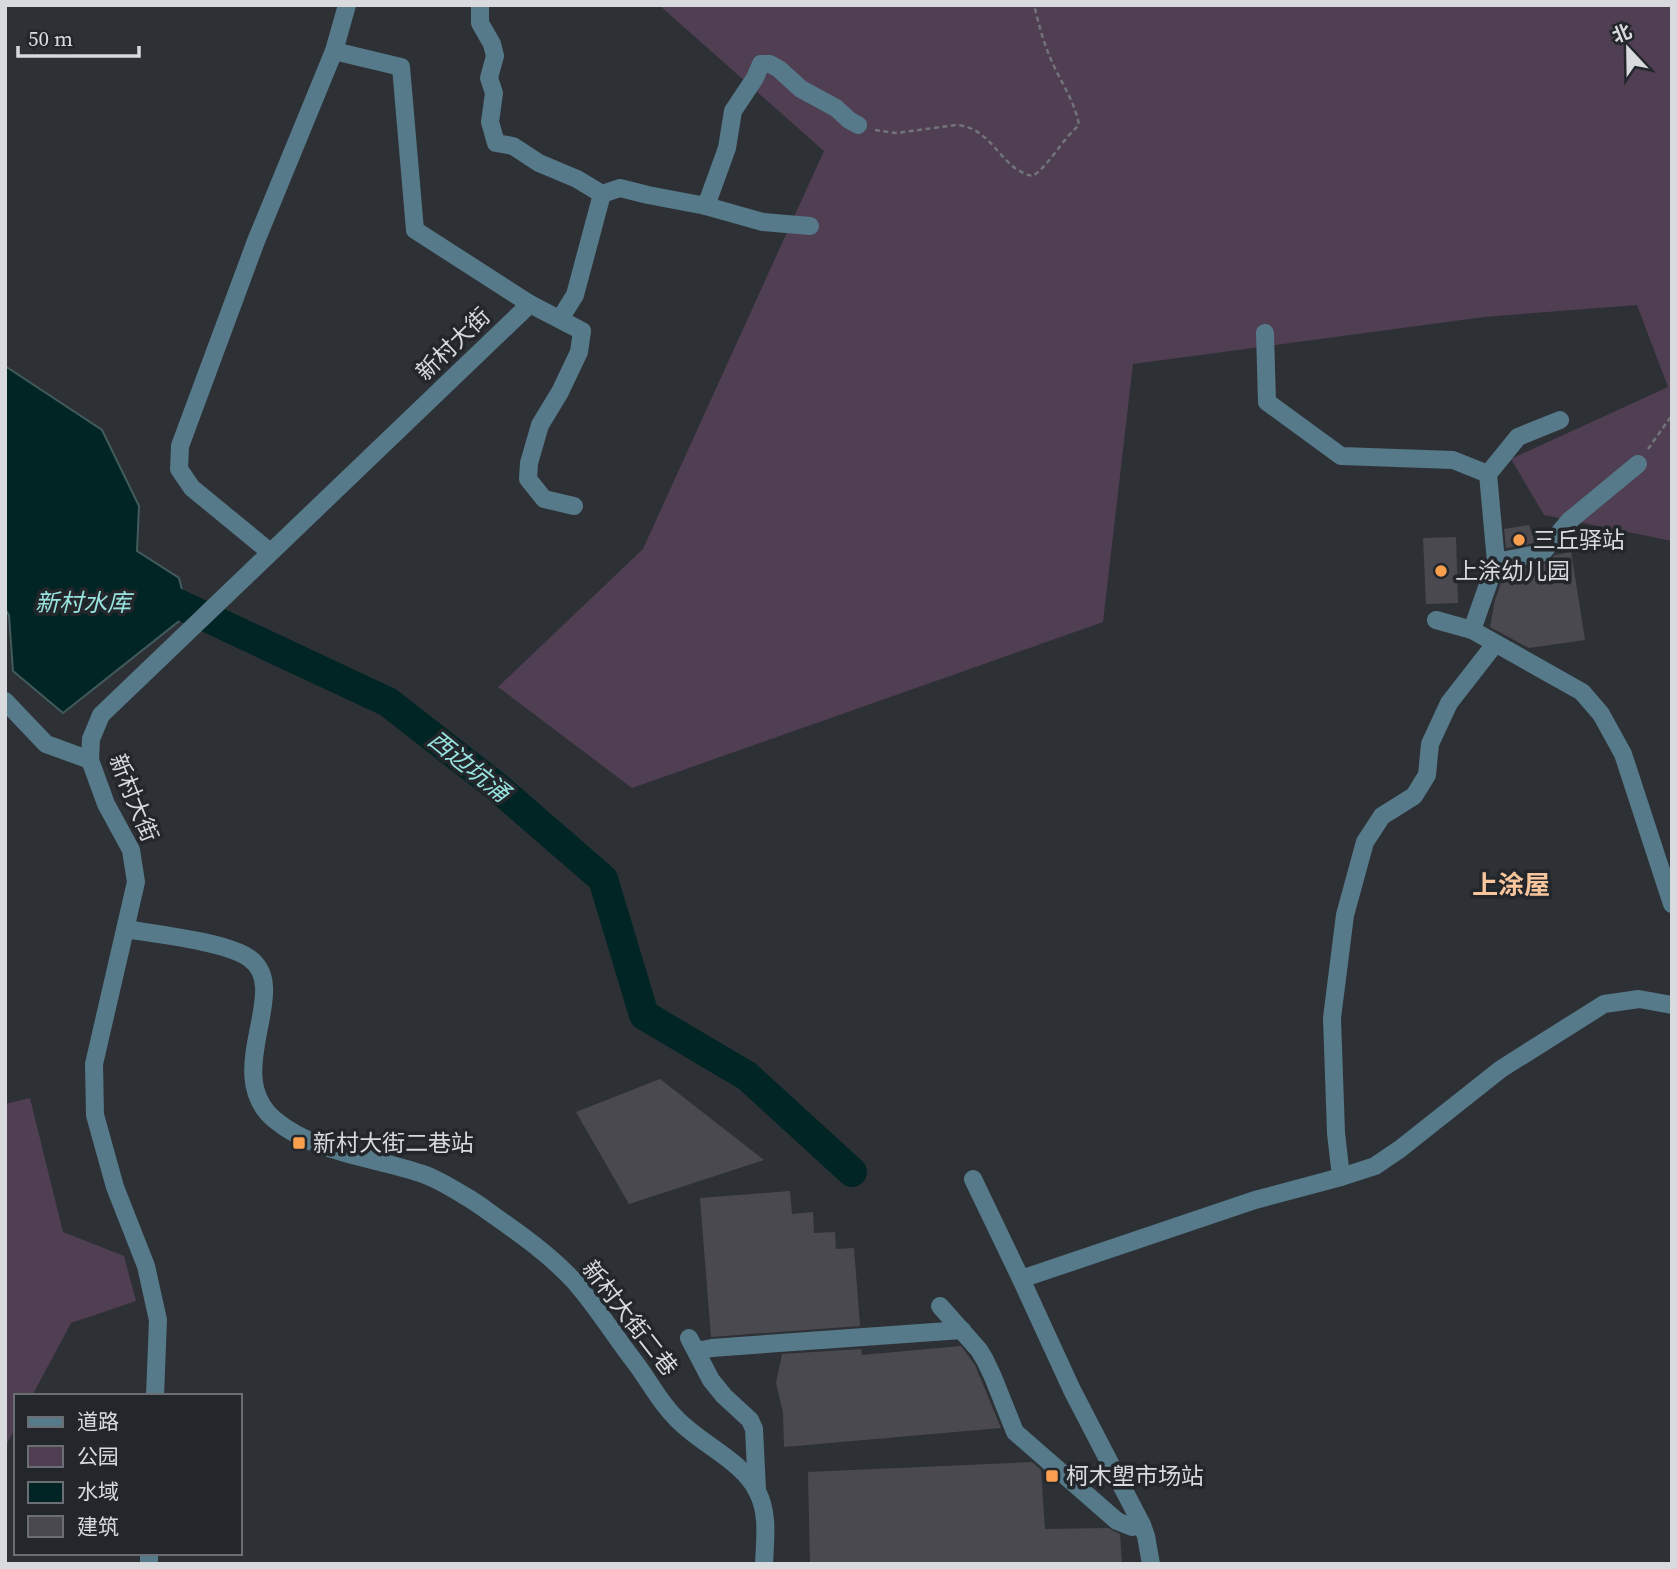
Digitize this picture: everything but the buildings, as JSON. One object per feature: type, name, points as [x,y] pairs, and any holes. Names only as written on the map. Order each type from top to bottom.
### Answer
[{"type":"street","points":[[270,552],[192,488],[179,469],[180,446],[256,241],[334,51],[347,5]]},
{"type":"street","points":[[480,5],[480,23],[492,44],[495,56],[489,78],[494,93],[490,121],[496,143],[513,146],[539,163],[577,179],[602,194],[620,188],[706,206],[763,222],[810,226]]},
{"type":"street","points":[[334,51],[401,67],[415,230],[530,304],[582,331],[579,352],[540,425],[529,463],[528,479],[544,499],[575,506]]},
{"type":"street","points":[[706,206],[727,148],[733,111],[761,64],[770,64],[779,69],[801,89],[836,108],[858,125]]},
{"type":"street","points":[[560,319],[575,295],[602,194]]},
{"type":"street","name":"新村大街","points":[[155,1394],[158,1320],[146,1266],[115,1187],[94,1115],[94,1063],[136,882],[131,850],[106,804],[90,760],[91,740],[101,715],[530,304]]},
{"type":"street","points":[[1265,333],[1267,402],[1341,456],[1453,460],[1488,474]]},
{"type":"street","points":[[1472,630],[1496,562],[1488,474],[1518,437],[1560,420]]},
{"type":"street","points":[[1496,562],[1542,553],[1569,521],[1637,464]]},
{"type":"street","points":[[1436,620],[1472,630],[1582,692],[1601,714],[1623,754],[1672,904]]},
{"type":"street","points":[[1341,1177],[1336,1133],[1332,1018],[1345,915],[1365,842],[1382,816],[1414,796],[1427,775],[1430,744],[1449,703],[1495,644]]},
{"type":"street","points":[[5,701],[46,744],[90,760]]},
{"type":"street","name":"新村大街二巷","points":[[126,929],[219,946],[239,952],[256,963],[263,973],[266,986],[255,1046],[254,1082],[257,1095],[273,1119],[318,1143],[425,1174],[468,1197],[530,1241],[573,1280],[673,1415],[692,1434],[734,1464],[757,1490],[765,1521],[764,1564]]},
{"type":"street","points":[[1021,1279],[1255,1200],[1375,1166],[1501,1069],[1604,1004],[1639,999],[1672,1005]]},
{"type":"street","points":[[973,1179],[1072,1390],[1142,1525],[1151,1564]]},
{"type":"street","points":[[940,1306],[985,1360],[1015,1432],[1104,1512],[1132,1527],[1142,1525]]},
{"type":"street","points":[[757,1490],[754,1429],[750,1420],[724,1396],[712,1380],[693,1345],[712,1348],[962,1330]]},
{"type":"path","points":[[858,125],[896,134],[964,126],[986,138],[1014,168],[1033,176],[1079,125],[1065,85],[1044,43],[1034,5]]},
{"type":"path","points":[[1637,464],[1672,415]]},
{"type":"green space","points":[[659,5],[1672,5],[1672,541],[1544,515],[1511,459],[1668,387],[1637,305],[1484,317],[1133,364],[1103,622],[632,788],[498,687],[643,549],[824,151]]},
{"type":"green space","points":[[30,1098],[63,1232],[124,1256],[136,1301],[71,1323],[33,1394],[14,1394],[14,1431],[5,1447],[5,1104]]},
{"type":"water","name":"新村水库","points":[[5,366],[102,430],[139,506],[137,551],[179,578],[188,614],[63,713],[13,671],[9,615],[5,609]]},
{"type":"waterway","name":"西边坑涌","points":[[155,584],[172,601],[388,702],[497,787],[603,879],[644,1015],[747,1076],[852,1172]]},
{"type":"place","name":"三丘驿站","points":[[1519,540]]},
{"type":"place","name":"上涂幼儿园","points":[[1441,571]]},
{"type":"place","name":"新村大街二巷站","points":[[299,1143]]},
{"type":"place","name":"柯木塱市场站","points":[[1052,1476]]},
{"type":"district","name":"上涂屋","points":[[1511,885]]}]
